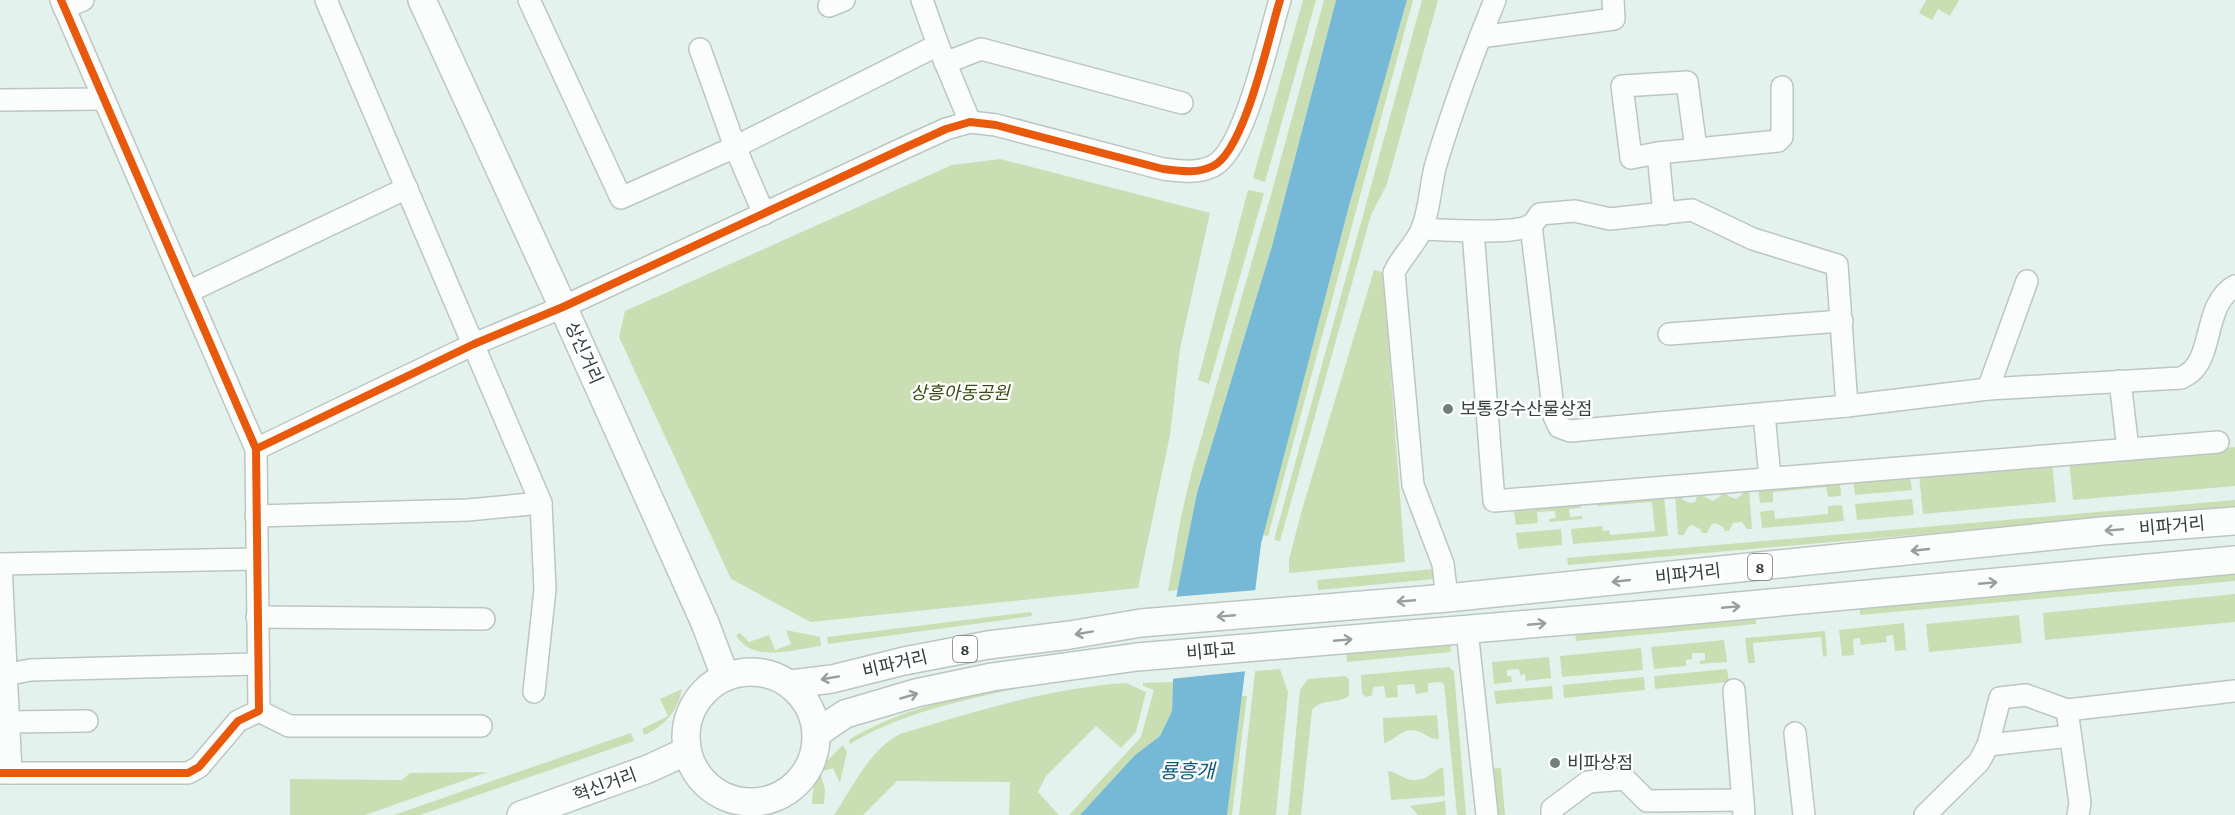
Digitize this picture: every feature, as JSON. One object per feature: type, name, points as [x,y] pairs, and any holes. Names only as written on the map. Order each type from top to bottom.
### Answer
[{"type":"main road","name":"상신거리","points":[[422,0],[563,307],[700,612],[726,676]]},
{"type":"main road","name":"비파거리","points":[[1285,611],[1447,598],[2102,531],[2235,520]]},
{"type":"main road","name":"비파거리","points":[[1284,645],[2235,561]]},
{"type":"main road","name":"비파교","points":[[1141,623],[1285,611]]},
{"type":"main road","name":"비파거리","points":[[791,684],[832,679],[904,661],[988,645],[1141,623]]},
{"type":"main road","name":"비파교","points":[[1137,657],[1284,645]]},
{"type":"main road","name":"비파거리","points":[[817,733],[845,714],[916,693],[992,677],[1137,657]]},
{"type":"main road","points":[[757,671],[771,674],[791,684],[807,701],[816,722],[817,733],[817,745],[810,767],[797,785],[777,797],[765,808],[729,799],[709,787],[694,770],[687,751],[686,729],[693,707],[706,688],[726,676],[757,671]]},
{"type":"main road","name":"혁신거리","points":[[521,815],[648,769],[687,751]]},
{"type":"street","points":[[326,0],[541,503],[546,589],[534,692]]},
{"type":"street","points":[[529,0],[621,198],[941,54],[981,50],[1182,103]]},
{"type":"street","points":[[922,0],[941,54],[970,122]]},
{"type":"street","points":[[256,448],[474,344],[563,307],[946,129],[970,122],[1006,128],[1163,169],[1190,172],[1215,165],[1234,142],[1244,122],[1280,0]]},
{"type":"street","points":[[1447,598],[1443,564],[1413,485],[1394,273],[1422,229],[1432,177],[1452,113],[1495,0]]},
{"type":"street","points":[[1480,37],[1614,19],[1613,0]]},
{"type":"street","points":[[69,3],[104,99],[256,448],[259,711]]},
{"type":"street","points":[[700,49],[735,147],[764,214]]},
{"type":"street","points":[[1696,149],[1687,82],[1622,86],[1631,158],[1658,153],[1778,141],[1782,136],[1782,87]]},
{"type":"street","points":[[0,100],[104,99]]},
{"type":"street","points":[[1658,153],[1664,214]]},
{"type":"street","points":[[188,292],[407,188]]},
{"type":"street","points":[[1422,229],[1473,231],[1518,229],[1531,225],[1540,214],[1575,211],[1610,219],[1692,210],[1753,239],[1837,265],[1847,406]]},
{"type":"street","points":[[1531,225],[1554,416],[1559,427],[1570,431],[1847,406],[1988,389],[2181,378],[2194,369],[2218,304],[2225,293],[2235,286]]},
{"type":"street","points":[[1473,231],[1494,501],[2218,442]]},
{"type":"street","points":[[1988,389],[2027,281]]},
{"type":"street","points":[[1669,334],[1842,321]]},
{"type":"street","points":[[2120,381],[2128,449]]},
{"type":"street","points":[[1764,414],[1770,478]]},
{"type":"street","points":[[256,516],[468,510],[541,503]]},
{"type":"street","points":[[257,559],[1,564],[3,676],[8,722],[6,773],[188,773],[199,767],[238,721],[259,711]]},
{"type":"street","points":[[257,617],[484,619]]},
{"type":"street","points":[[1467,630],[1487,815]]},
{"type":"street","points":[[3,676],[30,670],[258,664]]},
{"type":"street","points":[[1552,815],[1552,808],[1588,782],[1624,779],[1647,801],[1744,807],[1734,690]]},
{"type":"street","points":[[1925,815],[1972,770],[1988,745],[2000,698],[2026,695],[2067,710],[2235,692]]},
{"type":"street","points":[[2067,710],[2079,803],[2078,815]]},
{"type":"street","points":[[259,711],[289,726],[481,726]]},
{"type":"street","points":[[8,722],[87,721]]},
{"type":"street","points":[[1795,733],[1804,815]]},
{"type":"street","points":[[1988,745],[2070,736]]},
{"type":"green space","points":[[1303,0],[1316,0],[1265,182],[1253,178]]},
{"type":"green space","points":[[1324,0],[1336,0],[1272,246],[1197,493],[1178,590],[1168,591],[1192,470]]},
{"type":"green space","points":[[1407,0],[1413,0],[1268,536],[1263,535],[1349,206]]},
{"type":"green space","points":[[1422,0],[1438,0],[1387,184],[1371,215],[1280,541],[1274,540]]},
{"type":"green space","points":[[1926,0],[1959,0],[1950,16],[1938,9],[1932,20],[1919,13]]},
{"type":"green space","name":"상흥아동공원","points":[[1000,159],[1210,213],[1180,349],[1170,435],[1138,588],[811,622],[731,579],[619,337],[625,311],[952,165]]},
{"type":"green space","points":[[1248,190],[1264,193],[1209,384],[1198,380]]},
{"type":"green space","points":[[1374,270],[1383,272],[1405,562],[1289,573],[1289,559],[1302,510]]},
{"type":"green space","points":[[2235,447],[2235,486],[2073,500],[2069,461]]},
{"type":"green space","points":[[2052,462],[2056,502],[1923,514],[1919,475]]},
{"type":"green space","points":[[1910,476],[1912,490],[1855,495],[1853,480]]},
{"type":"green space","points":[[1840,481],[1841,496],[1828,497],[1826,487],[1773,492],[1773,502],[1760,503],[1758,488]]},
{"type":"green space","points":[[1749,489],[1752,529],[1747,529],[1742,522],[1733,523],[1729,531],[1725,531],[1723,527],[1715,523],[1711,525],[1707,533],[1702,533],[1700,529],[1692,525],[1688,527],[1684,535],[1678,535],[1675,496],[1681,495],[1683,500],[1690,503],[1695,502],[1698,494],[1704,493],[1705,497],[1713,501],[1721,496],[1721,492],[1726,491],[1728,496],[1736,499],[1743,494],[1743,490]]},
{"type":"green space","points":[[1664,496],[1668,536],[1573,544],[1571,529],[1602,526],[1603,531],[1609,530],[1610,535],[1655,531],[1652,502],[1597,506],[1597,502]]},
{"type":"green space","points":[[1912,499],[1914,515],[1857,520],[1855,504]]},
{"type":"green space","points":[[2235,500],[2235,507],[1568,565],[1567,558]]},
{"type":"green space","points":[[1581,505],[1581,508],[1569,509],[1570,517],[1582,516],[1583,519],[1549,522],[1549,519],[1556,518],[1555,511],[1537,512],[1538,523],[1516,525],[1514,511]]},
{"type":"green space","points":[[1842,505],[1844,521],[1762,528],[1760,512],[1774,510],[1775,519],[1828,514],[1828,506]]},
{"type":"green space","points":[[1561,529],[1562,545],[1518,549],[1516,533]]},
{"type":"green space","points":[[1433,569],[1434,579],[1318,590],[1317,580]]},
{"type":"green space","points":[[2235,572],[2235,581],[1860,615],[1860,607]]},
{"type":"green space","points":[[2235,594],[2235,622],[2045,640],[2043,613]]},
{"type":"green space","points":[[1031,612],[1032,616],[828,644],[827,637]]},
{"type":"green space","points":[[2019,615],[2022,643],[1929,652],[1926,624]]},
{"type":"green space","points":[[1755,616],[1756,624],[1576,641],[1575,632]]},
{"type":"green space","points":[[1904,623],[1906,650],[1895,651],[1893,635],[1886,636],[1887,642],[1861,645],[1860,638],[1853,639],[1854,655],[1842,656],[1839,630]]},
{"type":"green space","points":[[786,630],[820,637],[821,646],[775,653],[763,652],[743,644],[736,635],[740,633],[749,642],[769,635],[775,650],[791,644]]},
{"type":"green space","points":[[1825,631],[1827,656],[1823,657],[1821,637],[1753,643],[1755,663],[1748,663],[1745,638]]},
{"type":"green space","points":[[1724,640],[1727,662],[1700,664],[1700,661],[1705,660],[1705,653],[1692,653],[1692,659],[1686,660],[1686,666],[1654,669],[1651,647]]},
{"type":"green space","points":[[1450,642],[1451,652],[1347,662],[1346,651]]},
{"type":"green space","points":[[1641,648],[1643,670],[1562,677],[1560,656]]},
{"type":"green space","points":[[1549,657],[1551,678],[1526,681],[1525,674],[1520,675],[1519,669],[1507,670],[1507,676],[1511,676],[1512,682],[1494,684],[1492,662]]},
{"type":"green space","points":[[1449,667],[1454,672],[1466,815],[1457,815],[1444,684],[1428,683],[1428,692],[1416,694],[1414,684],[1397,685],[1398,697],[1386,698],[1384,686],[1373,687],[1372,695],[1366,697],[1362,694],[1361,675]]},
{"type":"green space","points":[[1280,669],[1288,692],[1276,815],[1239,815],[1255,671]]},
{"type":"green space","points":[[1727,669],[1729,682],[1655,689],[1654,676]]},
{"type":"green space","points":[[1345,676],[1349,679],[1349,696],[1325,702],[1312,710],[1301,815],[1288,815],[1300,690],[1308,679]]},
{"type":"green space","points":[[1644,677],[1645,690],[1564,698],[1563,685]]},
{"type":"green space","points":[[1043,678],[1044,683],[919,713],[871,732],[850,744],[849,740],[871,728],[918,709]]},
{"type":"green space","points":[[1173,682],[1172,711],[1160,736],[1135,755],[1080,815],[1069,815],[1141,737],[1154,690],[1143,686],[1143,683]]},
{"type":"green space","points":[[1126,683],[1146,692],[1136,732],[1121,748],[1096,726],[1046,776],[1038,792],[1059,815],[1009,815],[1010,782],[897,781],[863,815],[834,815],[855,781],[879,749],[900,734],[1040,696]]},
{"type":"green space","points":[[1552,686],[1553,699],[1496,704],[1494,691]]},
{"type":"green space","points":[[682,689],[669,717],[658,728],[644,735],[642,729],[668,716],[660,699]]},
{"type":"green space","points":[[1242,696],[1247,696],[1232,815],[1227,815]]},
{"type":"green space","points":[[1437,715],[1439,739],[1411,730],[1384,743],[1383,718]]},
{"type":"green space","points":[[631,733],[634,741],[420,815],[394,815]]},
{"type":"green space","points":[[843,745],[847,752],[840,783],[833,768],[820,772],[825,790],[824,804],[812,804],[820,770]]},
{"type":"green space","points":[[1443,767],[1445,796],[1391,800],[1388,771],[1416,780]]},
{"type":"green space","points":[[1501,768],[1505,815],[1495,815],[1490,769]]},
{"type":"green space","points":[[488,772],[365,815],[290,815],[290,779],[402,780],[410,773]]},
{"type":"green space","points":[[1445,801],[1446,815],[1418,815],[1410,806]]},
{"type":"water","name":"룡흥개","points":[[1336,0],[1407,0],[1349,206],[1261,544],[1227,815],[1080,815],[1135,755],[1160,736],[1172,711],[1176,598],[1197,493],[1272,246]]},
{"type":"pier","points":[[1257,590],[1248,671],[1170,679],[1173,597]]},
{"type":"cycle path","points":[[0,773],[188,773],[199,767],[238,721],[259,711],[256,449],[61,0]]},
{"type":"cycle path","points":[[256,449],[474,344],[563,307],[946,129],[970,122],[996,125],[1163,169],[1182,171],[1207,169],[1225,156],[1245,116],[1280,0]]},
{"type":"place","name":"보통강수산물상점","points":[[1448,409]]},
{"type":"place","name":"비파상점","points":[[1555,763]]}]
